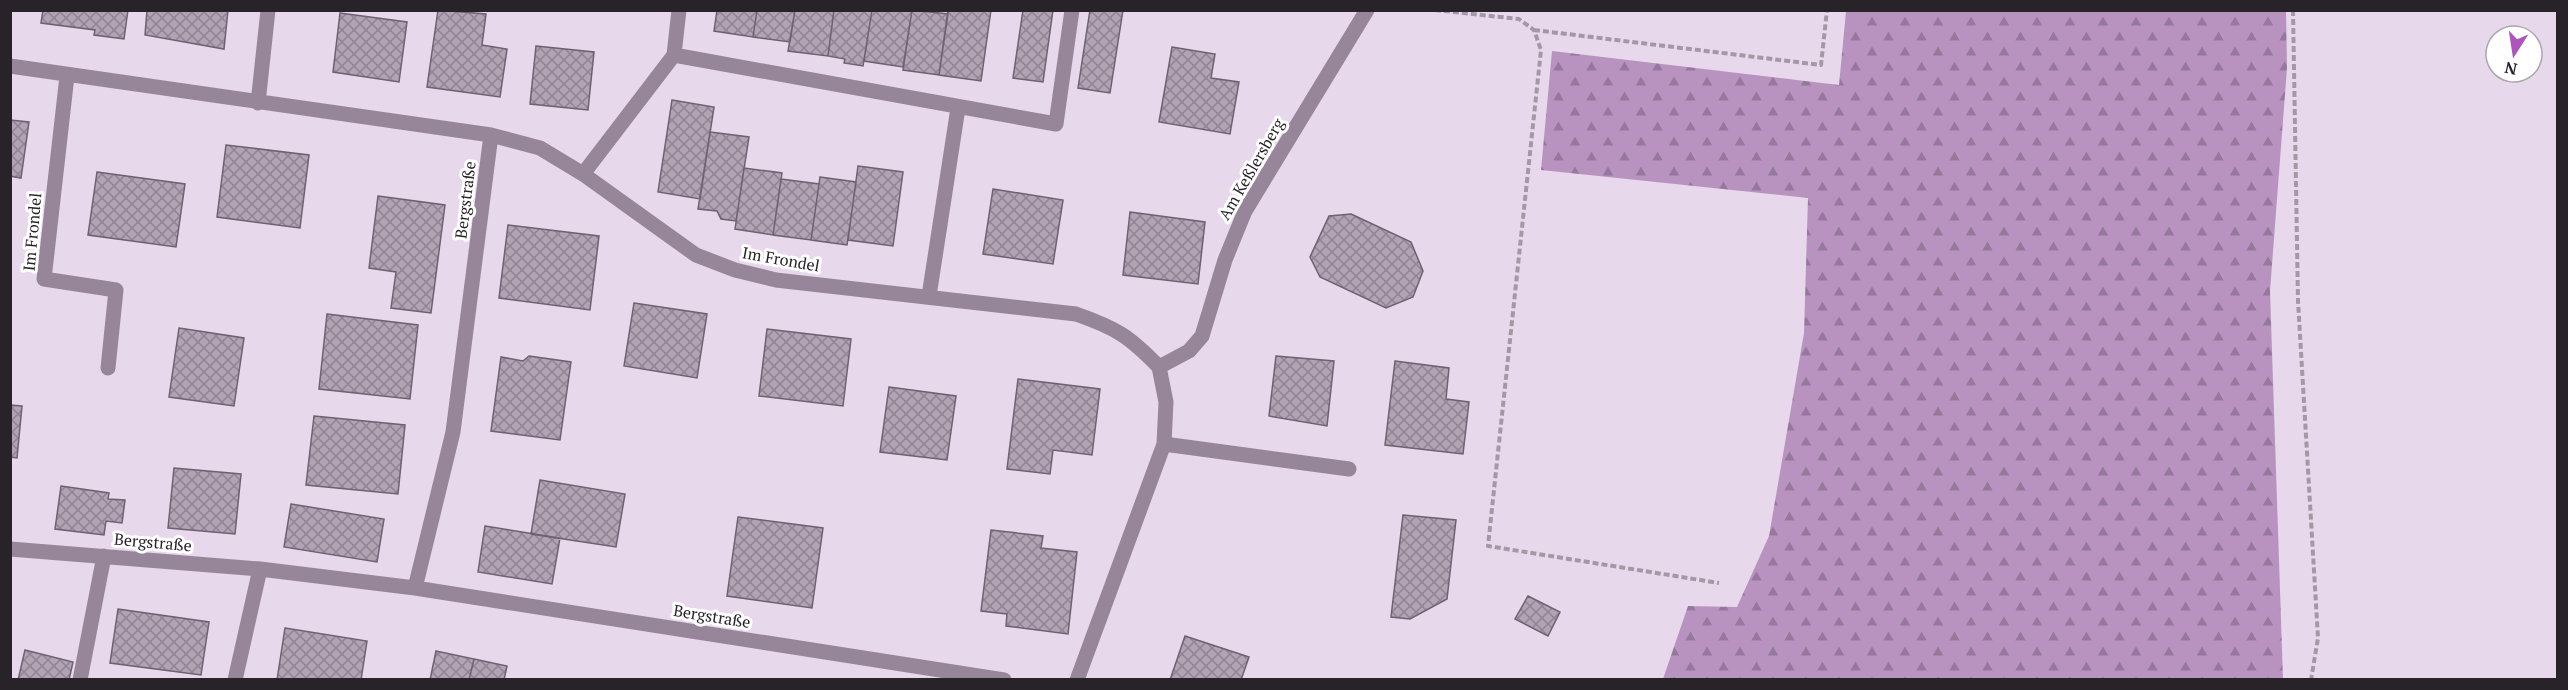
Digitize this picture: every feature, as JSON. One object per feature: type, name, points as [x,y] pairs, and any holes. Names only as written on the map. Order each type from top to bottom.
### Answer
[{"type":"street","points":[[258,103],[268,10]]},
{"type":"street","points":[[583,174],[674,55],[679,10]]},
{"type":"street","points":[[674,55],[1056,124],[1072,10]]},
{"type":"street","name":"Am Keßlersberg","points":[[1159,367],[1189,351],[1202,336],[1225,260],[1245,211],[1367,10]]},
{"type":"street","name":"Im Frondel","points":[[10,66],[67,76],[491,135],[540,148],[583,174],[696,255],[735,270],[776,280],[1076,314],[1108,325],[1134,342],[1159,367]]},
{"type":"street","name":"Im Frondel","points":[[67,76],[44,279],[116,290],[108,368]]},
{"type":"street","points":[[929,296],[958,108]]},
{"type":"street","name":"Bergstraße","points":[[415,588],[453,432],[491,135]]},
{"type":"street","points":[[1077,680],[1164,444],[1166,402],[1159,367]]},
{"type":"street","points":[[1164,444],[1349,469]]},
{"type":"street","name":"Bergstraße","points":[[10,549],[260,568],[415,588],[1004,680]]},
{"type":"street","name":"Bergstraße","points":[[80,680],[104,556]]},
{"type":"street","points":[[234,680],[260,568]]},
{"type":"path","points":[[1435,10],[1519,19],[1534,30],[1821,65],[1827,10]]},
{"type":"path","points":[[2293,10],[2298,302],[2318,638],[2311,680]]},
{"type":"path","points":[[1534,30],[1541,50],[1488,546],[1719,583]]},
{"type":"green space","points":[[1846,11],[2286,11],[2287,68],[2270,291],[2283,679],[1663,679],[1688,606],[1737,607],[1769,536],[1804,333],[1808,198],[1541,170],[1552,51],[1839,85]]},
{"type":"building","points":[[43,10],[128,10],[124,39],[94,35],[95,30],[41,23]]},
{"type":"building","points":[[147,10],[228,10],[224,49],[145,35]]},
{"type":"building","points":[[438,10],[486,14],[482,45],[507,49],[500,97],[427,87]]},
{"type":"building","points":[[717,10],[757,10],[753,37],[714,31]]},
{"type":"building","points":[[757,10],[795,10],[790,42],[753,37]]},
{"type":"building","points":[[795,10],[834,10],[828,56],[788,51]]},
{"type":"building","points":[[834,10],[872,10],[863,66],[844,63],[845,59],[828,56]]},
{"type":"building","points":[[872,10],[912,10],[903,67],[864,61]]},
{"type":"building","points":[[912,10],[948,14],[939,75],[903,70]]},
{"type":"building","points":[[948,10],[991,10],[981,81],[939,75]]},
{"type":"building","points":[[1023,10],[1053,10],[1043,82],[1013,78]]},
{"type":"building","points":[[1090,10],[1123,10],[1110,93],[1078,88]]},
{"type":"building","points":[[340,13],[407,22],[399,82],[333,72]]},
{"type":"building","points":[[536,46],[594,52],[588,110],[530,104]]},
{"type":"building","points":[[1172,47],[1215,54],[1211,78],[1239,82],[1230,134],[1159,122]]},
{"type":"building","points":[[672,100],[714,107],[700,199],[658,192]]},
{"type":"building","points":[[10,120],[29,122],[21,178],[10,176]]},
{"type":"building","points":[[710,132],[749,137],[736,221],[721,219],[717,211],[698,209]]},
{"type":"building","points":[[226,145],[309,155],[300,228],[217,217]]},
{"type":"building","points":[[858,166],[903,172],[893,246],[848,240]]},
{"type":"building","points":[[744,168],[782,173],[773,235],[735,229]]},
{"type":"building","points":[[97,172],[185,184],[176,247],[88,235]]},
{"type":"building","points":[[820,177],[856,182],[847,245],[811,240]]},
{"type":"building","points":[[781,179],[819,184],[811,240],[773,235]]},
{"type":"building","points":[[993,189],[1063,200],[1053,264],[983,254]]},
{"type":"building","points":[[378,196],[445,205],[431,313],[391,308],[396,272],[369,268]]},
{"type":"building","points":[[1130,212],[1205,222],[1198,284],[1123,275]]},
{"type":"building","points":[[1351,214],[1411,242],[1423,271],[1413,297],[1386,308],[1320,277],[1310,257],[1329,216]]},
{"type":"building","points":[[508,225],[599,236],[590,310],[499,298]]},
{"type":"building","points":[[634,303],[707,314],[697,378],[624,366]]},
{"type":"building","points":[[327,314],[418,325],[410,399],[319,389]]},
{"type":"building","points":[[179,328],[244,338],[234,406],[169,397]]},
{"type":"building","points":[[767,329],[851,339],[843,406],[759,396]]},
{"type":"building","points":[[529,356],[571,362],[560,440],[491,431],[501,357],[523,361]]},
{"type":"building","points":[[1276,356],[1334,361],[1327,426],[1269,416]]},
{"type":"building","points":[[1395,361],[1449,368],[1446,399],[1469,402],[1463,454],[1385,445]]},
{"type":"building","points":[[1018,379],[1100,389],[1092,455],[1053,450],[1050,474],[1007,469]]},
{"type":"building","points":[[889,387],[956,396],[947,460],[880,452]]},
{"type":"building","points":[[10,405],[22,406],[17,458],[10,457]]},
{"type":"building","points":[[314,416],[405,425],[398,494],[306,485]]},
{"type":"building","points":[[174,468],[241,474],[235,534],[168,528]]},
{"type":"building","points":[[540,480],[625,494],[616,547],[531,534]]},
{"type":"building","points":[[61,486],[109,493],[108,499],[125,500],[122,523],[106,521],[104,535],[55,529]]},
{"type":"building","points":[[291,504],[384,519],[377,562],[284,547]]},
{"type":"building","points":[[1403,515],[1456,520],[1447,599],[1410,619],[1391,617]]},
{"type":"building","points":[[738,517],[823,528],[812,608],[727,596]]},
{"type":"building","points":[[485,526],[560,538],[552,584],[478,572]]},
{"type":"building","points":[[991,530],[1043,536],[1041,548],[1077,552],[1068,634],[1006,626],[1007,614],[981,611]]},
{"type":"building","points":[[1528,596],[1560,612],[1548,636],[1515,619]]},
{"type":"building","points":[[118,609],[209,622],[201,675],[110,663]]},
{"type":"building","points":[[285,628],[367,641],[361,680],[277,680]]},
{"type":"building","points":[[1185,636],[1249,657],[1241,680],[1170,680]]},
{"type":"building","points":[[25,650],[73,662],[69,680],[18,680]]},
{"type":"building","points":[[436,651],[474,659],[469,680],[430,680]]},
{"type":"building","points":[[474,659],[507,666],[504,680],[469,680]]}]
